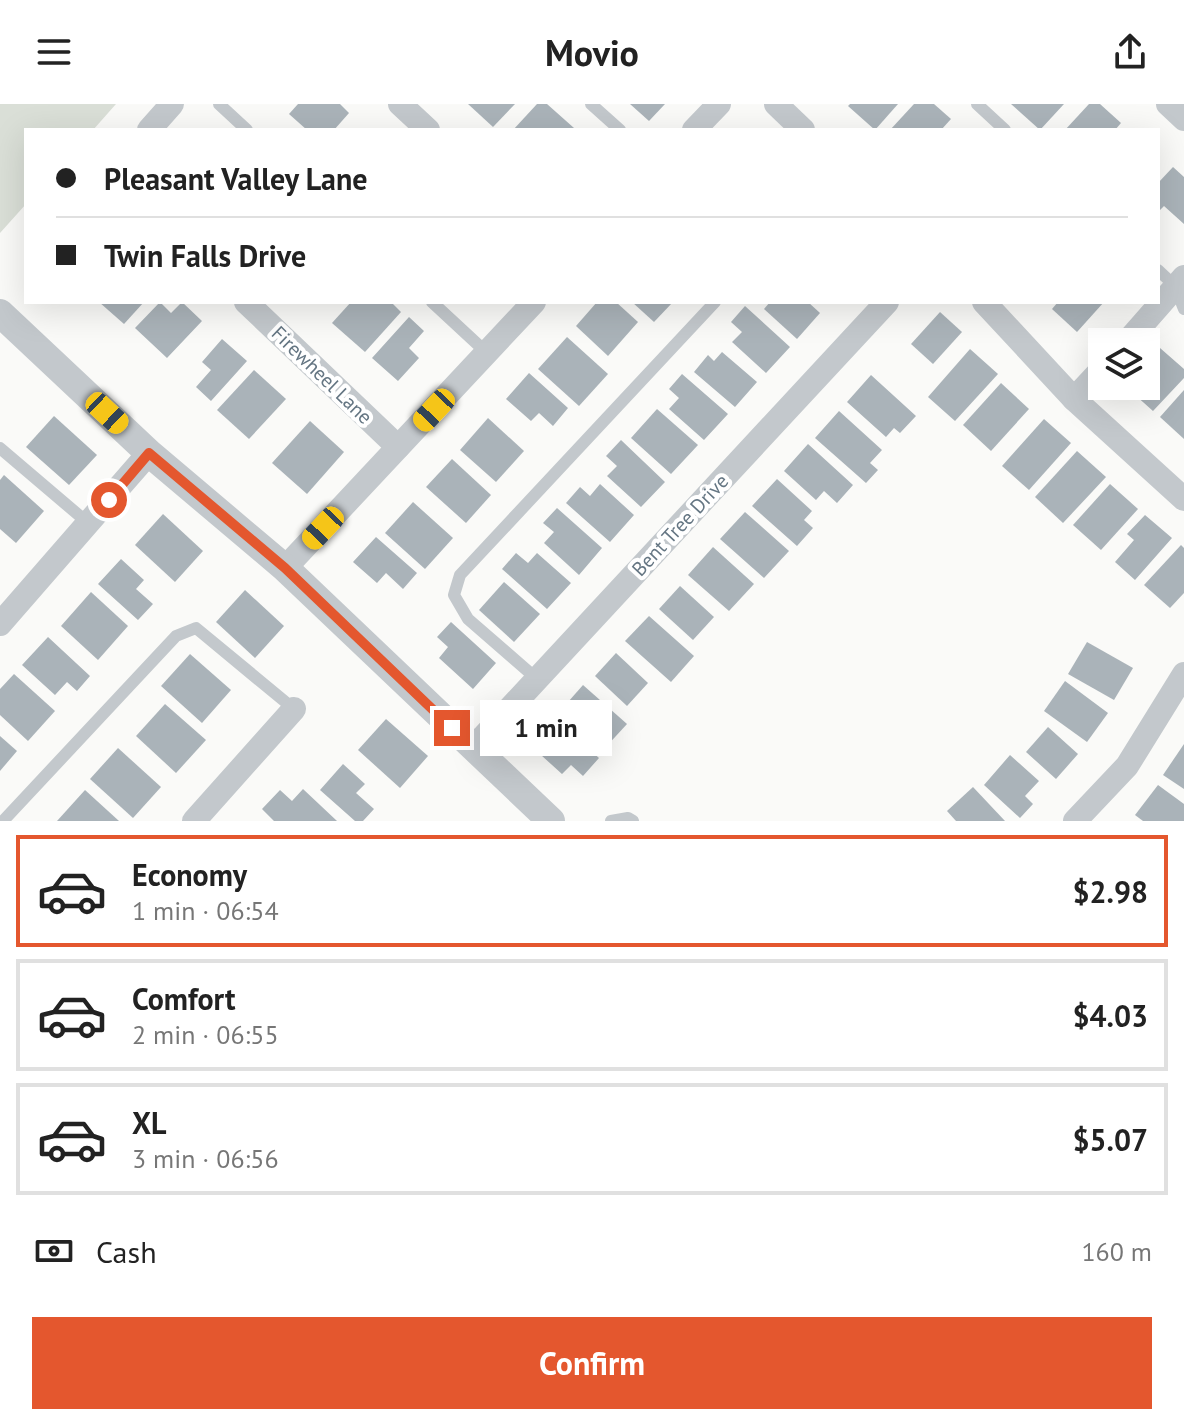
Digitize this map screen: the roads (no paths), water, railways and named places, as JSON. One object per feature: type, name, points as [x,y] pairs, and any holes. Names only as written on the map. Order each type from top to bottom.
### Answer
[{"type":"street","points":[[151,128],[172,104]]},
{"type":"street","points":[[400,104],[426,128]]},
{"type":"street","points":[[696,128],[719,104]]},
{"type":"street","points":[[776,104],[801,128]]},
{"type":"street","points":[[1168,104],[1184,119]]},
{"type":"street","points":[[1160,304],[1175,286]]},
{"type":"street","name":"Firewheel Lane","points":[[248,304],[398,447]]},
{"type":"street","points":[[285,568],[532,304]]},
{"type":"street","name":"Bent Tree Drive","points":[[473,748],[885,304]]},
{"type":"street","points":[[986,304],[1074,399],[1184,499]]},
{"type":"street","points":[[1139,328],[1160,304]]},
{"type":"street","points":[[0,313],[149,453],[285,568],[551,821]]},
{"type":"street","points":[[1074,399],[1088,384]]},
{"type":"street","points":[[0,624],[149,453]]},
{"type":"street","points":[[1084,818],[1127,766],[1184,674]]},
{"type":"street","points":[[194,821],[294,709]]},
{"type":"lane","points":[[219,104],[245,128]]},
{"type":"lane","points":[[591,104],[618,128]]},
{"type":"lane","points":[[977,104],[1003,128]]},
{"type":"lane","points":[[434,304],[487,353]]},
{"type":"lane","points":[[537,679],[468,619],[454,595],[460,575],[713,304]]},
{"type":"lane","points":[[0,448],[88,523]]},
{"type":"lane","points":[[3,821],[176,636],[196,628],[294,709]]},
{"type":"lane","points":[[611,821],[628,818],[633,821]]}]
